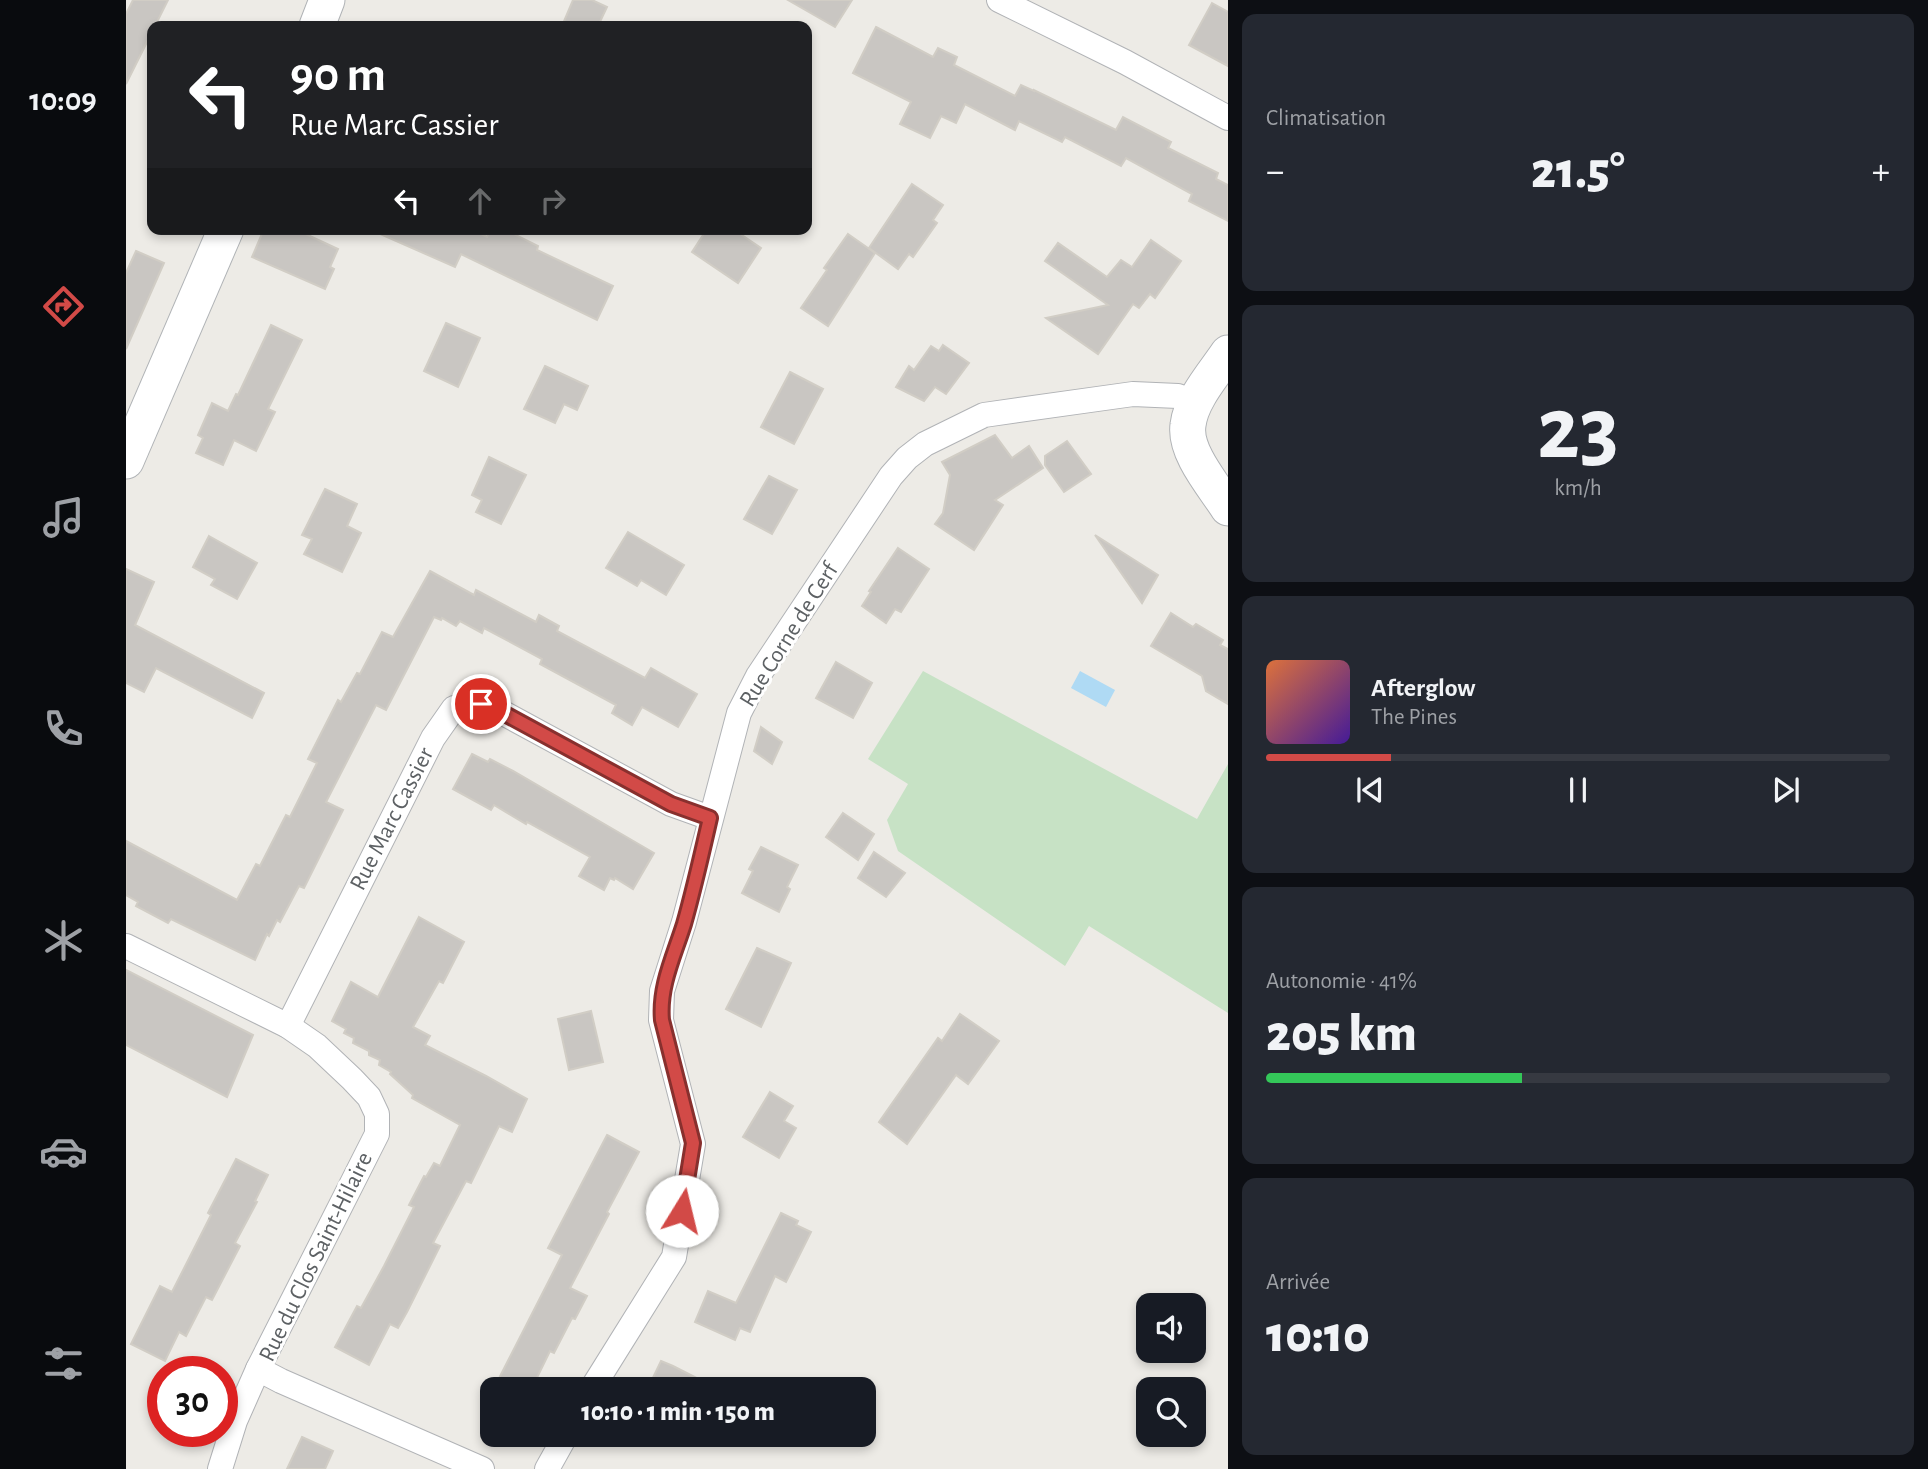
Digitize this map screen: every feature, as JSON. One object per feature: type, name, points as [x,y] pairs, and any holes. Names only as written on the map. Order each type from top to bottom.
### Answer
[{"type":"main road","points":[[319,21],[327,0]]},
{"type":"main road","points":[[126,461],[223,235]]},
{"type":"main road","points":[[1228,353],[1195,402],[1188,424],[1189,439],[1197,460],[1228,508]]},
{"type":"street","points":[[999,0],[1125,62],[1228,118]]},
{"type":"street","name":"Rue Corne de Cerf","points":[[599,1377],[674,1256],[693,1143],[662,1020],[662,991],[684,922],[740,713],[758,676],[891,476],[925,443],[984,415],[1133,394],[1178,396],[1195,402]]},
{"type":"street","name":"Rue Marc Cassier","points":[[288,1026],[433,738],[454,708],[466,704],[481,704],[494,708],[671,804],[710,818]]},
{"type":"street","points":[[126,946],[288,1026]]},
{"type":"street","name":"Rue du Clos Saint-Hilaire","points":[[288,1026],[317,1046],[369,1097],[377,1114],[377,1134],[258,1369],[482,1469]]},
{"type":"street","points":[[220,1469],[235,1422],[258,1369]]},
{"type":"street","points":[[547,1469],[559,1447]]},
{"type":"green space","points":[[923,671],[1197,819],[1228,764],[1228,1013],[1089,926],[1065,966],[898,851],[887,820],[908,784],[868,759]]},
{"type":"water","points":[[1080,671],[1115,690],[1106,707],[1071,688]]},
{"type":"building","points":[[133,0],[168,0],[158,21],[147,21],[147,42],[126,84],[126,14]]},
{"type":"building","points":[[573,0],[592,0],[607,7],[600,21],[564,21]]},
{"type":"building","points":[[788,0],[852,0],[835,27]]},
{"type":"building","points":[[1212,3],[1228,12],[1228,66],[1189,45]]},
{"type":"building","points":[[876,27],[933,57],[938,48],[957,57],[954,65],[1015,96],[1021,85],[1116,130],[1123,117],[1171,142],[1168,148],[1218,173],[1216,179],[1228,185],[1228,221],[1189,201],[1192,194],[1126,158],[1121,166],[1065,137],[1062,142],[1019,121],[1015,130],[965,104],[956,123],[941,116],[930,138],[900,124],[911,102],[853,73]]},
{"type":"building","points":[[912,184],[943,205],[933,220],[937,223],[913,257],[909,254],[898,269],[869,248]]},
{"type":"building","points":[[848,234],[875,253],[828,326],[801,308]]},
{"type":"building","points":[[261,235],[308,235],[338,249],[330,267],[334,269],[325,289],[252,257]]},
{"type":"building","points":[[383,235],[516,235],[538,246],[537,250],[613,286],[597,320],[461,254],[455,267]]},
{"type":"building","points":[[703,235],[742,235],[761,248],[738,283],[692,252]]},
{"type":"building","points":[[1151,240],[1181,261],[1155,298],[1150,294],[1139,308],[1133,304],[1098,354],[1046,318],[1108,305],[1045,261],[1058,243],[1107,277],[1121,260],[1132,267]]},
{"type":"building","points":[[136,251],[164,263],[126,349],[126,273]]},
{"type":"building","points":[[446,323],[480,338],[458,387],[424,371]]},
{"type":"building","points":[[271,325],[302,340],[268,409],[275,412],[256,451],[234,440],[223,465],[196,453],[203,438],[198,435],[212,403],[228,411]]},
{"type":"building","points":[[943,345],[969,363],[946,394],[935,387],[924,401],[896,387],[909,366],[914,370],[931,346],[939,351]]},
{"type":"building","points":[[545,366],[588,386],[577,410],[564,404],[555,423],[524,409]]},
{"type":"building","points":[[790,372],[823,389],[794,444],[761,427]]},
{"type":"building","points":[[995,435],[1012,458],[1029,446],[1043,468],[995,500],[1003,505],[974,550],[935,524],[943,513],[950,475],[942,462]]},
{"type":"building","points":[[1067,441],[1091,474],[1064,492],[1045,465],[1045,456]]},
{"type":"building","points":[[489,457],[526,475],[501,524],[476,512],[482,500],[472,495]]},
{"type":"building","points":[[769,476],[797,490],[772,534],[744,519]]},
{"type":"building","points":[[325,489],[357,504],[347,526],[361,533],[342,572],[304,554],[312,539],[302,535]]},
{"type":"building","points":[[628,532],[684,565],[666,595],[641,580],[637,586],[606,568]]},
{"type":"building","points":[[1095,535],[1158,575],[1142,603]]},
{"type":"building","points":[[209,536],[257,563],[237,599],[211,585],[215,579],[193,567]]},
{"type":"building","points":[[898,548],[929,569],[901,612],[895,609],[886,623],[862,606]]},
{"type":"building","points":[[126,569],[154,582],[135,625],[264,693],[252,718],[156,668],[144,692],[126,683]]},
{"type":"building","points":[[430,571],[474,595],[476,590],[536,622],[539,615],[559,626],[557,631],[645,678],[651,668],[697,694],[678,727],[642,707],[632,725],[612,713],[616,705],[540,664],[542,659],[484,628],[482,633],[460,621],[456,626],[442,618],[441,620],[434,617],[386,710],[376,705],[326,802],[343,810],[304,888],[299,886],[280,922],[277,920],[269,936],[267,934],[255,960],[171,919],[168,923],[136,906],[138,902],[126,895],[126,841],[237,900],[256,864],[260,866],[286,815],[290,817],[317,763],[308,759],[338,700],[341,702],[357,673],[360,674],[382,632],[393,637]]},
{"type":"building","points":[[1171,613],[1193,627],[1196,624],[1223,640],[1220,645],[1228,649],[1228,704],[1206,691],[1202,676],[1151,646]]},
{"type":"building","points":[[836,662],[872,683],[853,718],[816,698]]},
{"type":"building","points":[[761,727],[782,742],[772,764],[754,751]]},
{"type":"building","points":[[472,754],[488,762],[490,759],[513,771],[654,853],[633,889],[615,878],[610,878],[604,890],[579,876],[590,857],[494,805],[491,810],[453,789]]},
{"type":"building","points":[[843,813],[874,834],[858,860],[826,837]]},
{"type":"building","points":[[761,847],[798,865],[779,912],[742,893],[753,871],[749,869]]},
{"type":"building","points":[[874,852],[905,873],[886,897],[858,878]]},
{"type":"building","points":[[419,917],[464,942],[443,983],[439,981],[413,1027],[430,1036],[425,1045],[527,1099],[512,1132],[499,1126],[471,1183],[466,1181],[433,1243],[440,1246],[407,1312],[398,1328],[390,1324],[369,1365],[335,1347],[357,1306],[361,1308],[384,1266],[414,1207],[409,1205],[424,1176],[426,1177],[434,1163],[440,1166],[460,1125],[412,1098],[413,1095],[390,1074],[391,1072],[379,1065],[380,1060],[353,1043],[354,1038],[344,1033],[346,1029],[332,1021],[351,982],[378,997]]},
{"type":"building","points":[[757,948],[791,963],[761,1027],[726,1009]]},
{"type":"building","points":[[126,970],[253,1035],[227,1097],[126,1045]]},
{"type":"building","points":[[591,1011],[603,1062],[569,1070],[558,1019]]},
{"type":"building","points":[[960,1014],[999,1041],[968,1084],[956,1075],[907,1144],[879,1122],[938,1038],[942,1041]]},
{"type":"building","points":[[770,1092],[793,1106],[784,1121],[796,1128],[779,1158],[743,1137]]},
{"type":"building","points":[[607,1135],[639,1152],[570,1288],[587,1296],[554,1353],[550,1351],[537,1377],[500,1377],[562,1255],[548,1248]]},
{"type":"building","points":[[236,1159],[268,1175],[235,1243],[240,1246],[212,1300],[206,1297],[186,1336],[179,1332],[167,1356],[155,1356],[131,1344],[160,1286],[172,1292],[211,1215],[208,1213]]},
{"type":"building","points":[[781,1213],[798,1221],[796,1225],[811,1232],[786,1282],[775,1276],[750,1332],[740,1328],[735,1340],[695,1322],[708,1291],[736,1303]]},
{"type":"building","points":[[661,1361],[695,1377],[653,1377]]},
{"type":"building","points":[[302,1437],[333,1451],[325,1469],[287,1469]]},
{"type":"route","points":[[481,704],[494,708],[671,804],[710,818],[684,922],[662,991],[662,1020],[693,1143],[682,1211]]}]
